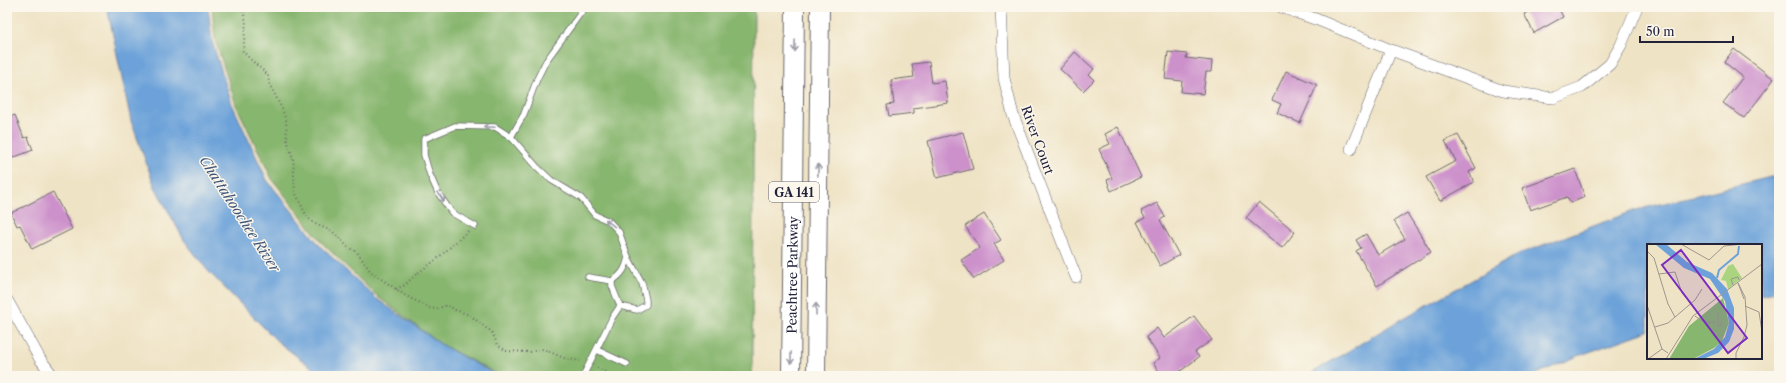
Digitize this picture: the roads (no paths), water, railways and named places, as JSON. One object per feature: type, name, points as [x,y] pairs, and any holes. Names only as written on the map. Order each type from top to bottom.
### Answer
[{"type":"highway","name":"Peachtree Parkway","points":[[790,376],[795,7]]},
{"type":"highway","name":"Peachtree Parkway","points":[[816,376],[820,7]]},
{"type":"street","name":"River Court","points":[[1001,7],[1004,78],[1013,116],[1076,277]]},
{"type":"street","points":[[1281,7],[1502,91],[1553,98],[1582,88],[1610,64],[1621,45],[1637,7]]},
{"type":"street","points":[[1351,149],[1391,50]]},
{"type":"street","points":[[7,300],[40,359],[53,376]]},
{"type":"lane","points":[[511,137],[524,114],[537,78],[546,61],[585,7]]},
{"type":"lane","points":[[475,226],[452,213],[438,194],[424,155],[424,139],[455,126],[496,127],[511,137],[537,167],[551,180],[581,198],[595,215],[609,221],[619,232],[628,257],[642,283],[646,300],[646,305],[637,310],[620,306]]},
{"type":"lane","points":[[588,277],[612,281],[626,268],[628,257]]},
{"type":"lane","points":[[612,281],[612,286],[620,306]]},
{"type":"lane","points":[[583,376],[620,306]]},
{"type":"lane","points":[[596,350],[627,364]]},
{"type":"water","name":"Chattahoochee River","points":[[107,7],[208,7],[212,41],[232,104],[267,180],[321,247],[377,299],[442,345],[498,376],[323,376],[278,342],[208,271],[184,240],[155,187],[131,121]]},
{"type":"water","points":[[1779,175],[1779,291],[1762,295],[1762,244],[1647,244],[1647,331],[1578,356],[1532,376],[1307,376],[1393,324],[1519,254],[1636,210]]}]
